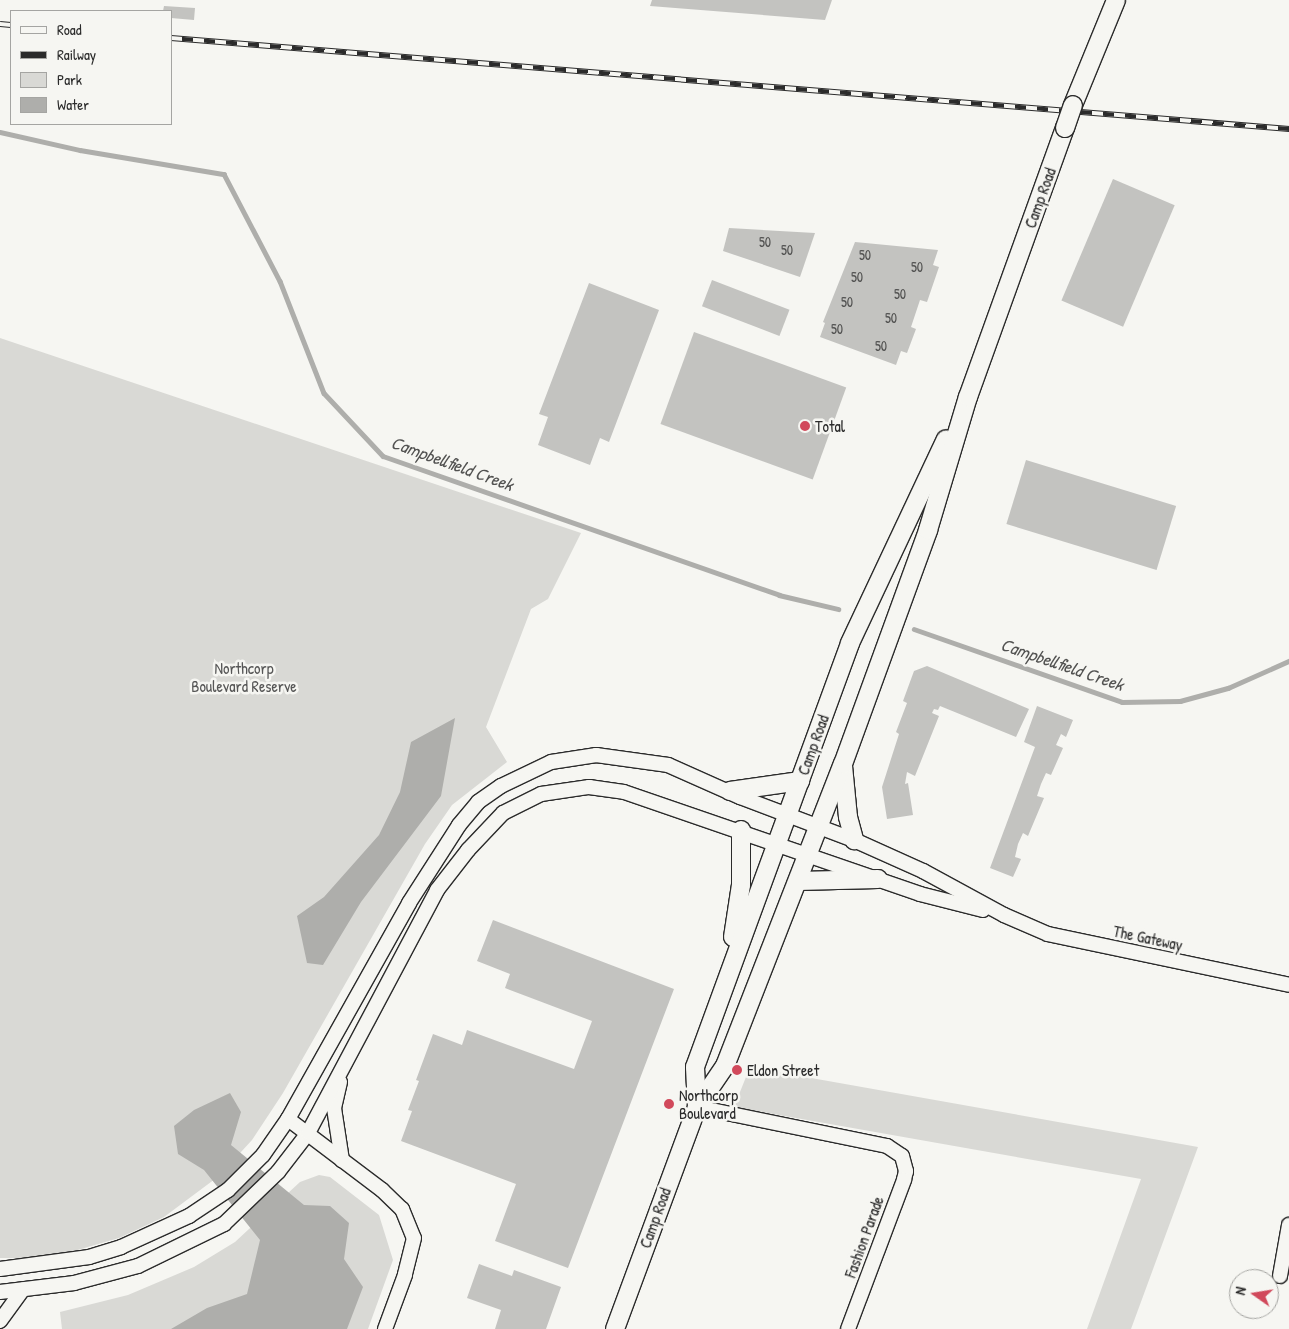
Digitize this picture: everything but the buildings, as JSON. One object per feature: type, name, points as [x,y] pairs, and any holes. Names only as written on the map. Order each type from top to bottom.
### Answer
[{"type":"main road","name":"Camp Road","points":[[616,1329],[697,1107],[725,1066],[843,764],[928,530],[968,396],[1073,105],[1116,0]]},
{"type":"main road","name":"Camp Road","points":[[697,1107],[696,1067],[726,977],[866,606],[968,396]]},
{"type":"main road","points":[[843,764],[848,817],[854,840]]},
{"type":"main road","points":[[730,791],[800,781]]},
{"type":"main road","points":[[726,977],[741,885],[741,830]]},
{"type":"main road","points":[[798,882],[878,879]]},
{"type":"street","points":[[0,1269],[89,1257],[159,1232],[215,1201],[263,1155],[288,1119],[436,858],[478,802],[500,786],[551,762],[596,755],[668,765],[818,827]]},
{"type":"street","points":[[0,1292],[74,1283],[138,1266],[224,1224],[278,1172],[308,1133],[437,890],[468,850],[503,813],[541,794],[589,787],[652,799],[809,853]]},
{"type":"street","name":"The Gateway","points":[[818,827],[854,840],[923,871],[1004,916]]},
{"type":"street","name":"The Gateway","points":[[809,853],[920,894],[1004,916],[1064,938],[1289,985]]},
{"type":"street","points":[[342,1160],[334,1108],[344,1065]]},
{"type":"street","name":"Fashion Parade","points":[[697,1107],[887,1146],[902,1156],[906,1171],[904,1180],[848,1329]]},
{"type":"street","points":[[288,1119],[402,1209],[414,1238],[405,1275],[386,1329]]},
{"type":"street","points":[[1280,1276],[1289,1225]]},
{"type":"street","points":[[0,1321],[22,1289]]},
{"type":"green space","name":"Northcorp Boulevard Reserve","points":[[0,338],[581,533],[548,599],[531,609],[486,727],[507,762],[452,805],[425,844],[283,1093],[252,1140],[219,1176],[164,1217],[119,1238],[74,1251],[22,1258],[0,1258]]},
{"type":"green space","points":[[750,1067],[1198,1147],[1131,1329],[1087,1329],[1141,1179],[734,1107]]},
{"type":"green space","points":[[319,1175],[330,1177],[379,1215],[393,1260],[368,1329],[62,1329],[60,1312],[128,1295],[194,1267],[235,1242],[300,1182]]},
{"type":"water","points":[[455,718],[441,796],[361,902],[323,965],[307,963],[297,916],[324,897],[379,835],[400,792],[411,742]]},
{"type":"water","points":[[230,1093],[241,1112],[231,1145],[304,1205],[330,1206],[349,1223],[344,1259],[363,1287],[347,1329],[171,1329],[207,1308],[247,1294],[260,1240],[204,1170],[178,1154],[174,1126],[194,1110]]},
{"type":"waterway","name":"Campbellfield Creek","points":[[0,132],[80,150],[224,174],[280,281],[324,393],[383,456],[779,595],[838,609]]},
{"type":"waterway","name":"Campbellfield Creek","points":[[914,629],[1122,702],[1180,701],[1228,688],[1289,661]]},
{"type":"railway","points":[[0,24],[10,25]]},
{"type":"railway","points":[[172,38],[1289,129]]},
{"type":"place","name":"Total","points":[[805,426]]},
{"type":"place","name":"Eldon Street","points":[[737,1070]]},
{"type":"place","name":"Northcorp Boulevard","points":[[669,1104]]}]
